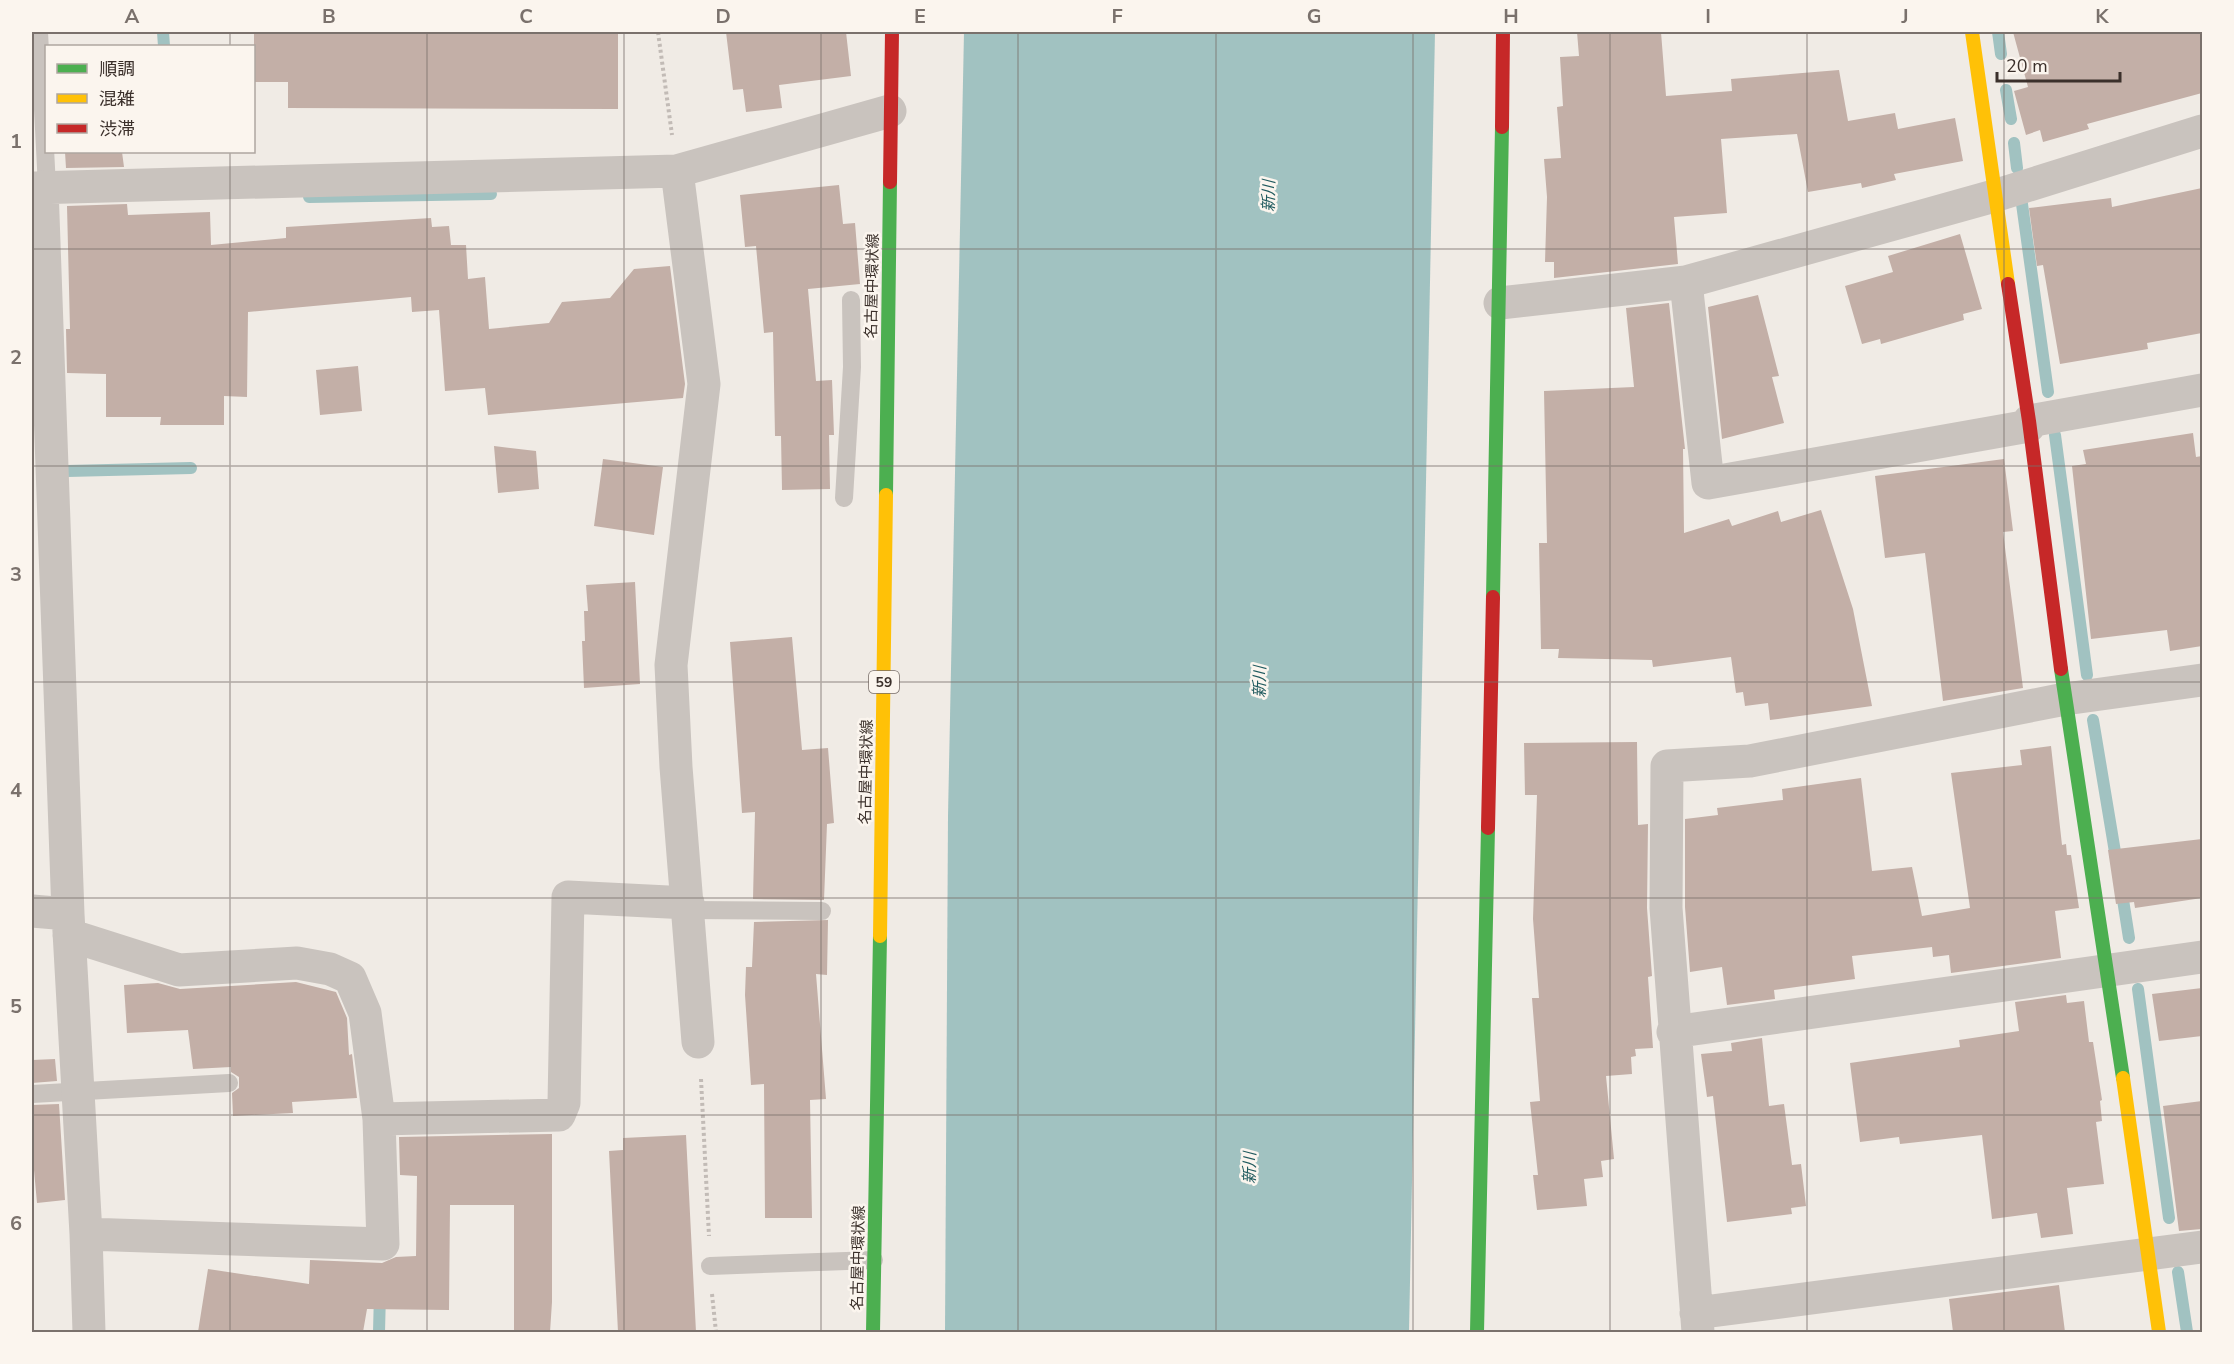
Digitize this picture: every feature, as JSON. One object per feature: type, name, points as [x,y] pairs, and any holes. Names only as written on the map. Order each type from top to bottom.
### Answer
[{"type":"street","name":"名古屋中環状線","points":[[873,1332],[892,32]]},
{"type":"street","points":[[1477,1332],[1500,303],[1503,32]]},
{"type":"street","points":[[1972,32],[1994,196],[2029,424],[2065,699],[2108,970],[2159,1332]]},
{"type":"street","points":[[88,1332],[86,1234],[68,925],[45,654],[40,188],[677,171],[890,111]]},
{"type":"street","points":[[1500,303],[1686,282],[1994,196],[2202,131]]},
{"type":"street","points":[[677,171],[704,384],[671,665],[698,1042]]},
{"type":"street","points":[[1686,282],[1708,483],[2202,390]]},
{"type":"street","points":[[2202,680],[2065,699],[1750,761],[1667,766],[1666,908],[1673,1032],[1697,1323],[2202,1246]]},
{"type":"street","points":[[379,1119],[559,1115],[564,1103],[568,897],[688,906]]},
{"type":"street","points":[[32,910],[179,970],[297,963],[330,969],[350,978],[365,1013],[379,1119],[383,1244],[86,1234]]},
{"type":"street","points":[[1673,1032],[2202,957]]},
{"type":"lane","points":[[39,32],[40,188]]},
{"type":"lane","points":[[844,498],[852,367],[851,300]]},
{"type":"lane","points":[[852,367],[888,366]]},
{"type":"lane","points":[[688,906],[822,911]]},
{"type":"lane","points":[[32,1094],[230,1083]]},
{"type":"lane","points":[[710,1266],[874,1260]]},
{"type":"path","points":[[658,32],[677,171]]},
{"type":"path","points":[[698,1042],[710,1266],[716,1332]]},
{"type":"water","name":"新川","points":[[964,32],[1435,32],[1409,1332],[945,1332],[948,816]]},
{"type":"building","points":[[254,32],[618,32],[618,109],[288,108],[288,82],[255,82]]},
{"type":"building","points":[[726,32],[846,32],[851,76],[779,85],[782,108],[746,112],[743,89],[733,90]]},
{"type":"building","points":[[1577,32],[1661,32],[1666,96],[1732,91],[1731,79],[1839,70],[1848,121],[1895,113],[1898,129],[1955,118],[1963,161],[1894,174],[1896,180],[1862,188],[1861,183],[1808,192],[1797,134],[1721,139],[1727,213],[1674,217],[1678,264],[1554,278],[1554,262],[1545,262],[1547,197],[1544,159],[1561,158],[1557,107],[1563,106],[1560,57],[1579,56]]},
{"type":"building","points":[[2013,32],[2202,32],[2202,93],[2087,124],[2089,129],[2043,142],[2040,130],[2026,135],[2014,91],[2028,87]]},
{"type":"building","points":[[65,153],[122,153],[124,167],[66,168]]},
{"type":"building","points":[[839,185],[843,224],[855,223],[860,284],[808,289],[816,381],[832,380],[834,435],[829,435],[830,489],[782,490],[781,436],[775,436],[773,332],[764,333],[756,246],[745,247],[740,195]]},
{"type":"building","points":[[2202,188],[2202,333],[2147,343],[2148,349],[2060,364],[2043,265],[2037,266],[2029,208],[2111,198],[2112,207]]},
{"type":"building","points":[[127,204],[128,215],[210,212],[211,245],[286,238],[286,227],[431,218],[432,227],[449,226],[451,245],[466,245],[468,279],[485,277],[489,329],[549,323],[562,302],[610,298],[634,269],[670,266],[685,384],[683,398],[488,415],[485,388],[445,391],[439,310],[412,312],[411,297],[248,312],[247,397],[224,396],[224,425],[160,425],[161,417],[106,417],[106,374],[67,373],[66,329],[70,329],[67,206]]},
{"type":"building","points":[[1960,234],[1982,309],[1963,314],[1964,320],[1881,344],[1880,339],[1862,344],[1845,286],[1893,272],[1888,256]]},
{"type":"building","points":[[1758,295],[1779,376],[1772,377],[1784,423],[1722,439],[1708,307]]},
{"type":"building","points":[[1669,303],[1685,449],[1683,449],[1684,533],[1729,519],[1732,526],[1778,511],[1781,522],[1821,510],[1853,609],[1872,706],[1770,720],[1768,703],[1745,706],[1743,692],[1736,693],[1731,657],[1653,667],[1652,660],[1558,658],[1559,649],[1541,649],[1539,543],[1547,543],[1544,391],[1634,387],[1626,308]]},
{"type":"building","points":[[358,366],[362,411],[320,415],[316,370]]},
{"type":"building","points":[[2193,433],[2196,457],[2202,456],[2202,646],[2170,651],[2167,630],[2091,639],[2072,466],[2086,464],[2083,450]]},
{"type":"building","points":[[494,446],[536,451],[539,489],[498,493]]},
{"type":"building","points":[[603,459],[663,467],[654,535],[594,526]]},
{"type":"building","points":[[2004,459],[2013,531],[2003,532],[2023,688],[1943,701],[1925,553],[1885,558],[1875,476]]},
{"type":"building","points":[[635,582],[640,684],[584,688],[582,641],[585,641],[584,611],[588,611],[586,585]]},
{"type":"building","points":[[792,637],[802,750],[828,748],[834,823],[827,824],[824,900],[753,899],[755,812],[742,813],[730,642]]},
{"type":"building","points":[[1637,742],[1638,825],[1648,824],[1647,908],[1652,976],[1648,977],[1653,1048],[1635,1049],[1636,1056],[1631,1057],[1632,1074],[1606,1076],[1614,1159],[1601,1161],[1603,1177],[1584,1179],[1587,1206],[1537,1210],[1533,1175],[1538,1175],[1530,1102],[1540,1101],[1532,998],[1539,998],[1533,919],[1537,795],[1525,795],[1524,743]]},
{"type":"building","points":[[2051,746],[2062,845],[2066,844],[2067,855],[2071,855],[2079,908],[2055,911],[2061,958],[1951,973],[1949,955],[1933,957],[1932,947],[1852,956],[1855,979],[1774,990],[1775,999],[1727,1005],[1722,967],[1690,972],[1685,907],[1685,819],[1718,815],[1717,808],[1783,800],[1782,789],[1861,778],[1872,871],[1912,867],[1922,916],[1970,908],[1951,773],[2022,765],[2020,750]]},
{"type":"building","points":[[2202,839],[2202,898],[2135,908],[2134,902],[2116,904],[2108,850]]},
{"type":"building","points":[[828,920],[827,975],[816,974],[826,1099],[810,1100],[812,1218],[765,1218],[764,1084],[751,1085],[745,995],[746,967],[752,967],[754,922]]},
{"type":"building","points":[[296,982],[336,992],[347,1018],[349,1055],[352,1054],[357,1098],[292,1102],[293,1113],[233,1116],[232,1093],[239,1088],[239,1077],[231,1072],[231,1067],[193,1069],[188,1030],[127,1033],[124,985],[158,983],[180,989]]},
{"type":"building","points":[[2202,988],[2202,1036],[2159,1041],[2152,994]]},
{"type":"building","points":[[2066,995],[2067,1003],[2084,1001],[2089,1042],[2093,1042],[2102,1100],[2100,1101],[2102,1121],[2096,1122],[2104,1184],[2067,1188],[2073,1234],[2041,1238],[2037,1213],[1992,1219],[1982,1135],[1900,1144],[1899,1137],[1860,1142],[1850,1063],[1960,1047],[1959,1040],[2019,1031],[2015,1002]]},
{"type":"building","points":[[1762,1038],[1769,1106],[1784,1104],[1792,1165],[1801,1164],[1806,1206],[1791,1208],[1792,1214],[1727,1222],[1713,1096],[1707,1097],[1701,1054],[1732,1051],[1731,1043]]},
{"type":"building","points":[[55,1059],[57,1081],[32,1083],[32,1060]]},
{"type":"building","points":[[2202,1101],[2202,1229],[2179,1231],[2163,1106]]},
{"type":"building","points":[[59,1104],[65,1200],[37,1203],[32,1148],[32,1105]]},
{"type":"building","points":[[552,1134],[550,1332],[514,1332],[514,1205],[450,1205],[449,1310],[367,1309],[363,1332],[198,1332],[208,1269],[309,1284],[310,1260],[382,1263],[396,1257],[416,1256],[417,1176],[400,1175],[399,1137]]},
{"type":"building","points":[[686,1135],[696,1332],[618,1332],[609,1151],[623,1150],[623,1138]]},
{"type":"building","points":[[2059,1285],[2065,1332],[1953,1332],[1949,1299]]},
{"type":"waterway","points":[[163,32],[164,45]]},
{"type":"waterway","points":[[1998,32],[2001,54]]},
{"type":"waterway","points":[[2006,90],[2011,119]]},
{"type":"waterway","points":[[2014,143],[2017,168]]},
{"type":"waterway","points":[[309,197],[491,194]]},
{"type":"waterway","points":[[2022,204],[2048,392]]},
{"type":"waterway","points":[[2055,435],[2087,675]]},
{"type":"waterway","points":[[67,471],[191,468]]},
{"type":"waterway","points":[[2093,720],[2117,864]]},
{"type":"waterway","points":[[2121,887],[2129,938]]},
{"type":"waterway","points":[[2138,989],[2169,1218]]},
{"type":"waterway","points":[[2178,1272],[2187,1332]]},
{"type":"waterway","points":[[379,1332],[380,1293]]},
{"type":"traffic: fast","points":[[1493,597],[1502,127]]},
{"type":"traffic: fast","points":[[886,495],[890,182]]},
{"type":"traffic: fast","points":[[2061,669],[2123,1078]]},
{"type":"traffic: fast","points":[[1477,1332],[1488,828]]},
{"type":"traffic: fast","points":[[873,1332],[880,936]]},
{"type":"traffic: slow","points":[[1972,32],[2008,284]]},
{"type":"traffic: slow","points":[[880,936],[886,495]]},
{"type":"traffic: slow","points":[[2123,1078],[2159,1332]]},
{"type":"traffic: jam","points":[[890,182],[892,32]]},
{"type":"traffic: jam","points":[[1502,127],[1503,32]]},
{"type":"traffic: jam","points":[[2008,284],[2029,421],[2061,669]]},
{"type":"traffic: jam","points":[[1488,828],[1493,597]]}]
